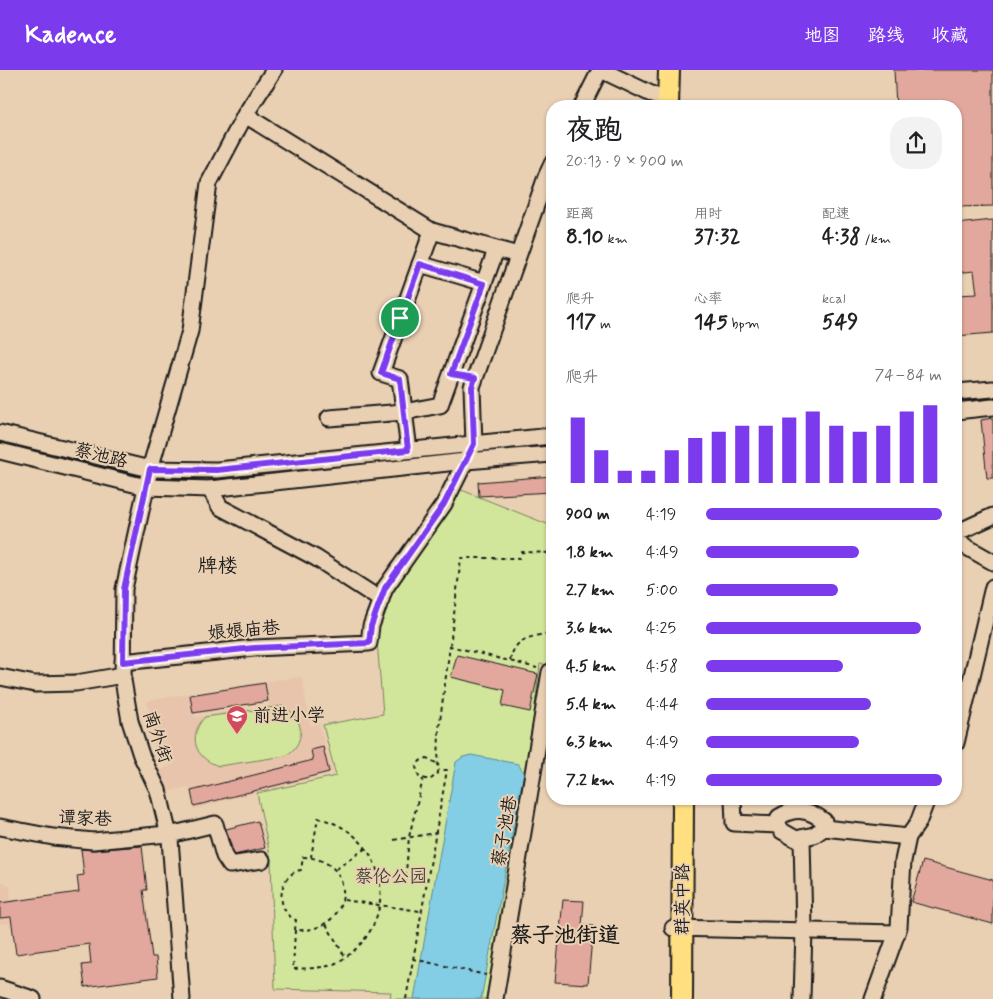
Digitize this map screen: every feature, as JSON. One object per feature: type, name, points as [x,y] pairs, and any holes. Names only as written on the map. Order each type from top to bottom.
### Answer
[{"type":"main road","points":[[668,70],[671,100]]},
{"type":"main road","points":[[673,100],[679,70]]},
{"type":"main road","name":"群英中路","points":[[672,805],[682,999]]},
{"type":"main road","name":"群英中路","points":[[672,999],[678,928],[683,805]]},
{"type":"street","name":"南外街","points":[[182,999],[169,833],[158,790],[141,755],[130,721],[123,669],[124,589],[150,469],[190,331],[209,183],[245,115],[274,70]]},
{"type":"street","points":[[585,100],[600,70],[662,100]]},
{"type":"street","points":[[245,115],[432,231],[518,255]]},
{"type":"street","points":[[210,489],[220,507],[316,558],[381,600],[385,588],[444,504],[474,444],[472,387],[546,180]]},
{"type":"street","points":[[408,450],[400,379],[381,373],[432,231]]},
{"type":"street","points":[[329,418],[404,412],[440,405],[496,250]]},
{"type":"street","points":[[420,264],[484,284]]},
{"type":"street","points":[[451,374],[475,378]]},
{"type":"street","points":[[962,392],[993,389]]},
{"type":"street","points":[[962,410],[993,406]]},
{"type":"street","name":"蔡池路","points":[[0,433],[150,469],[217,470],[546,437]]},
{"type":"street","name":"蔡池路","points":[[0,451],[146,487],[210,489],[466,461],[546,454]]},
{"type":"street","points":[[962,530],[993,516]]},
{"type":"street","points":[[962,544],[993,562]]},
{"type":"street","points":[[962,718],[993,587]]},
{"type":"street","name":"娘娘庙巷","points":[[0,677],[35,684],[76,683],[123,669],[254,648],[369,643],[371,626],[381,600]]},
{"type":"street","name":"蔡子池巷","points":[[495,999],[546,691]]},
{"type":"street","points":[[733,805],[734,823],[778,825],[788,835],[796,839],[814,835],[824,828],[908,837]]},
{"type":"street","points":[[873,999],[899,927],[903,861],[908,837],[918,823],[925,805]]},
{"type":"street","points":[[778,825],[779,817],[788,811],[803,810],[816,814],[824,821],[824,828]]},
{"type":"street","name":"谭家巷","points":[[0,827],[53,837],[93,841],[169,833],[178,834],[215,824],[224,856],[230,865],[262,860]]},
{"type":"street","points":[[802,838],[804,930],[802,999]]},
{"type":"street","points":[[678,928],[896,933]]},
{"type":"street","points":[[0,988],[33,999]]},
{"type":"path","points":[[422,780],[433,779],[438,770],[436,763],[461,558],[519,558],[522,552],[546,553]]},
{"type":"path","points":[[510,661],[512,652],[521,640],[546,634]]},
{"type":"path","points":[[450,646],[510,661],[546,666]]},
{"type":"path","points":[[422,780],[417,774],[418,764],[427,758],[436,763]]},
{"type":"path","points":[[406,999],[420,911],[447,770],[438,770]]},
{"type":"path","points":[[405,884],[409,837],[422,780]]},
{"type":"path","points":[[295,930],[315,929],[326,924],[336,916],[343,900],[341,880],[335,870],[326,862],[311,857],[303,857],[302,870],[288,876],[282,887],[281,896],[286,912],[296,920],[295,930],[293,969],[337,963],[359,947],[373,927],[380,905],[380,876],[366,848],[350,831],[330,820],[318,818],[311,857]]},
{"type":"path","points":[[394,840],[435,833]]},
{"type":"path","points":[[335,870],[366,848]]},
{"type":"path","points":[[343,900],[420,911]]},
{"type":"path","points":[[326,924],[345,957]]},
{"type":"path","points":[[413,959],[488,976]]},
{"type":"shaded area","name":"前进小学","points":[[302,677],[310,725],[319,724],[332,772],[194,809],[189,787],[166,792],[158,771],[174,764],[168,745],[155,747],[147,701],[192,693],[195,717],[269,706],[267,681]]},
{"type":"shaded area","points":[[0,880],[10,886],[12,923],[0,924]]},
{"type":"green space","name":"蔡伦公园","points":[[459,489],[546,524],[546,664],[540,664],[529,755],[486,999],[390,999],[391,992],[275,989],[271,860],[257,793],[336,776],[323,725],[383,714],[376,628],[388,601]]},
{"type":"green space","points":[[282,706],[295,716],[300,730],[300,738],[297,745],[285,756],[219,766],[211,763],[199,752],[196,746],[196,732],[199,724],[205,717]]},
{"type":"water","points":[[471,755],[518,764],[524,773],[481,999],[414,999],[456,762],[463,757]]},
{"type":"building","points":[[894,70],[993,70],[993,206],[962,207],[962,100],[896,100]]},
{"type":"building","points":[[993,220],[993,333],[962,336],[962,295],[977,294],[974,271],[962,272],[962,223]]},
{"type":"building","points":[[993,418],[993,478],[987,478],[981,420]]},
{"type":"building","points":[[546,476],[546,492],[479,496],[478,482]]},
{"type":"building","points":[[457,655],[538,674],[530,712],[502,706],[505,690],[451,677]]},
{"type":"building","points":[[265,683],[268,701],[193,713],[190,695]]},
{"type":"building","points":[[323,747],[329,772],[194,806],[191,791],[313,760],[311,750]]},
{"type":"building","points":[[258,821],[265,848],[234,855],[226,829]]},
{"type":"building","points":[[142,846],[147,890],[143,890],[152,957],[156,957],[158,977],[85,987],[82,965],[91,964],[89,944],[16,954],[11,917],[0,918],[0,903],[79,892],[77,876],[84,875],[81,849],[94,850]]},
{"type":"building","points":[[923,861],[993,880],[993,924],[911,902]]},
{"type":"building","points":[[563,900],[584,901],[582,925],[593,926],[588,984],[555,982]]},
{"type":"place","name":"前进小学","points":[[237,735]]},
{"type":"district","name":"牌楼","points":[[218,566]]},
{"type":"district","name":"蔡子池街道","points":[[565,936]]},
{"type":"route","points":[[420,264],[484,284],[451,374],[475,378],[472,387],[474,444],[444,504],[385,588],[371,626],[369,643],[254,648],[123,662],[124,589],[150,469],[182,471],[217,470],[408,450],[400,379],[381,373],[400,318],[420,264]]}]
